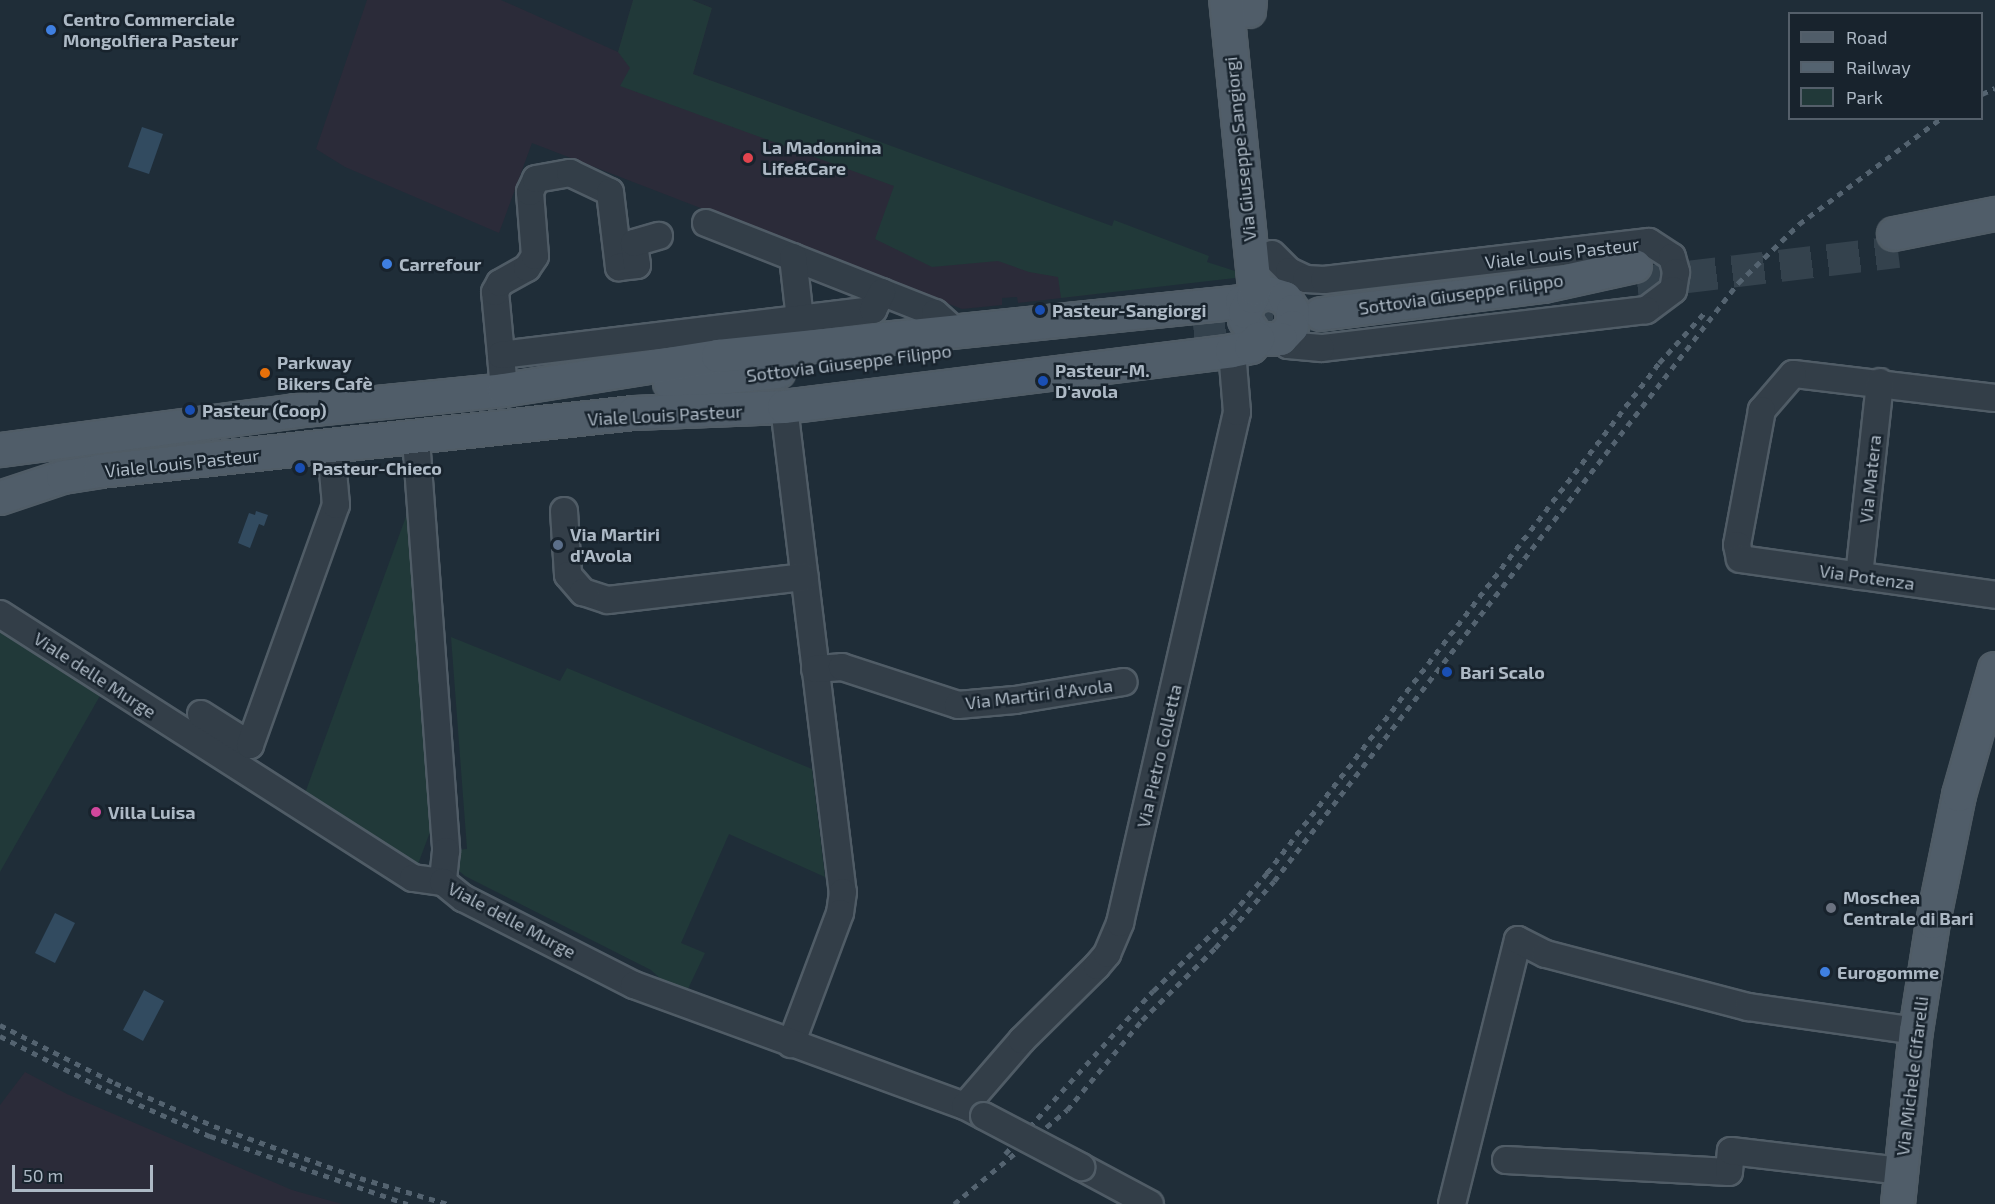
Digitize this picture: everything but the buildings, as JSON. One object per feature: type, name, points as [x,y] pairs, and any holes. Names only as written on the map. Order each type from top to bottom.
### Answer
[{"type":"main road","name":"Via Giuseppe Sangiorgi","points":[[1243,3],[1272,254],[1272,296]]},
{"type":"main road","name":"Via Giuseppe Sangiorgi","points":[[1243,3],[1272,296]]},
{"type":"main road","points":[[1995,214],[1896,243],[1995,233]]},
{"type":"main road","name":"Viale Louis Pasteur","points":[[0,450],[283,413],[504,390],[718,356],[1242,302],[1272,296],[1312,301],[1541,271],[1598,271]]},
{"type":"main road","name":"Sottovia Giuseppe Filippo","points":[[1598,271],[1636,274],[1544,302],[1322,321],[1543,286],[1598,271]]},
{"type":"main road","points":[[1272,296],[1294,320],[1257,343],[1245,320],[1272,296]]},
{"type":"main road","name":"Sottovia Giuseppe Filippo","points":[[504,390],[613,388],[700,381],[1194,331],[734,394],[634,413]]},
{"type":"main road","name":"Viale Louis Pasteur","points":[[0,498],[63,477],[90,472],[416,439],[634,413],[784,407],[1257,343]]},
{"type":"main road","name":"Via Michele Cifarelli","points":[[1898,1204],[1916,1031],[1959,795],[1995,669]]},
{"type":"street","points":[[504,390],[495,292],[500,283],[527,268],[535,256],[530,192],[536,179],[570,173],[610,192],[619,267],[637,265],[634,243],[659,236]]},
{"type":"street","points":[[706,223],[935,313],[956,332]]},
{"type":"street","name":"Viale Louis Pasteur","points":[[1257,343],[1321,348],[1646,310],[1673,290],[1676,273],[1672,257],[1649,242],[1324,280],[1298,275],[1272,254]]},
{"type":"street","points":[[793,257],[800,319]]},
{"type":"street","points":[[501,355],[873,310],[882,292]]},
{"type":"street","name":"Via Pietro Colletta","points":[[974,1111],[1022,1041],[1107,954],[1120,923],[1237,412],[1257,343]]},
{"type":"street","name":"Via Potenza","points":[[1880,382],[1793,374],[1762,410],[1737,545],[1740,559],[1995,595]]},
{"type":"street","points":[[1880,382],[1995,398]]},
{"type":"street","name":"Via Matera","points":[[1859,576],[1880,382]]},
{"type":"street","points":[[784,407],[843,892],[840,913],[791,1044]]},
{"type":"street","points":[[416,439],[446,851],[443,882]]},
{"type":"street","points":[[201,714],[256,749],[336,505],[331,448]]},
{"type":"street","points":[[564,511],[568,575],[583,591],[608,600],[805,577]]},
{"type":"street","name":"Viale delle Murge","points":[[0,614],[413,878],[443,882],[463,898],[634,985],[661,993],[791,1044],[974,1111],[1150,1204]]},
{"type":"street","name":"Via Martiri d'Avola","points":[[815,669],[842,668],[958,705],[1015,700],[1124,682]]},
{"type":"street","points":[[1452,1204],[1518,940],[1546,954],[1748,1007],[1916,1031]]},
{"type":"street","points":[[1506,1160],[1729,1172],[1731,1151],[1900,1171]]},
{"type":"shaded area","name":"La Madonnina Life&Care","points":[[367,0],[501,0],[618,52],[633,0],[692,0],[712,8],[693,74],[1113,227],[1097,294],[1018,303],[1017,297],[1002,298],[1002,305],[962,309],[532,143],[499,233],[345,167],[316,149]]},
{"type":"shaded area","points":[[142,127],[163,134],[149,174],[128,167]]},
{"type":"shaded area","points":[[256,511],[268,515],[264,526],[259,524],[250,548],[238,543],[249,513],[255,515]]},
{"type":"shaded area","points":[[55,913],[75,923],[55,963],[35,953]]},
{"type":"shaded area","points":[[144,990],[164,1001],[143,1041],[123,1030]]},
{"type":"shaded area","points":[[25,1072],[67,1094],[292,1190],[342,1204],[0,1204],[0,1105]]},
{"type":"green space","points":[[633,0],[692,0],[712,8],[693,74],[1112,226],[1114,220],[1209,256],[1207,262],[1235,271],[1235,278],[1061,298],[1058,277],[1029,272],[998,261],[932,267],[875,239],[894,186],[620,86],[630,68],[618,52]]},
{"type":"green space","points":[[408,511],[430,832],[417,867],[304,796]]},
{"type":"green space","points":[[0,623],[101,694],[0,872]]},
{"type":"green space","points":[[451,637],[560,681],[567,668],[812,769],[825,877],[729,834],[681,943],[705,953],[686,993],[666,984],[651,970],[465,876],[459,871],[456,850],[467,849]]},
{"type":"tunnel","points":[[1637,283],[1898,252]]},
{"type":"tunnel","points":[[1193,323],[1321,314]]},
{"type":"railway","points":[[1983,94],[1995,88]]},
{"type":"railway","points":[[954,1204],[1067,1110],[1142,1020],[1215,948],[1274,881],[1738,283],[1799,224],[1938,120]]},
{"type":"railway","points":[[1005,1154],[1153,991],[1232,914],[1267,873],[1659,363],[1706,311]]},
{"type":"railway","points":[[0,1025],[115,1083],[214,1126],[360,1178],[448,1204]]},
{"type":"railway","points":[[0,1036],[106,1090],[210,1136],[408,1204]]},
{"type":"place","name":"Centro Commerciale Mongolfiera Pasteur","points":[[51,30]]},
{"type":"place","name":"La Madonnina Life&Care","points":[[748,158]]},
{"type":"place","name":"Carrefour","points":[[387,264]]},
{"type":"place","name":"Pasteur-Sangiorgi","points":[[1040,310]]},
{"type":"place","name":"Parkway Bikers Cafè","points":[[265,373]]},
{"type":"place","name":"Pasteur-M. D'avola","points":[[1043,381]]},
{"type":"place","name":"Pasteur (Coop)","points":[[190,410]]},
{"type":"place","name":"Pasteur-Chieco","points":[[300,468]]},
{"type":"place","name":"Via Martiri d'Avola","points":[[558,545]]},
{"type":"place","name":"Bari Scalo","points":[[1447,672]]},
{"type":"place","name":"Villa Luisa","points":[[96,812]]},
{"type":"place","name":"Moschea Centrale di Bari","points":[[1831,908]]},
{"type":"place","name":"Eurogomme","points":[[1825,972]]}]
